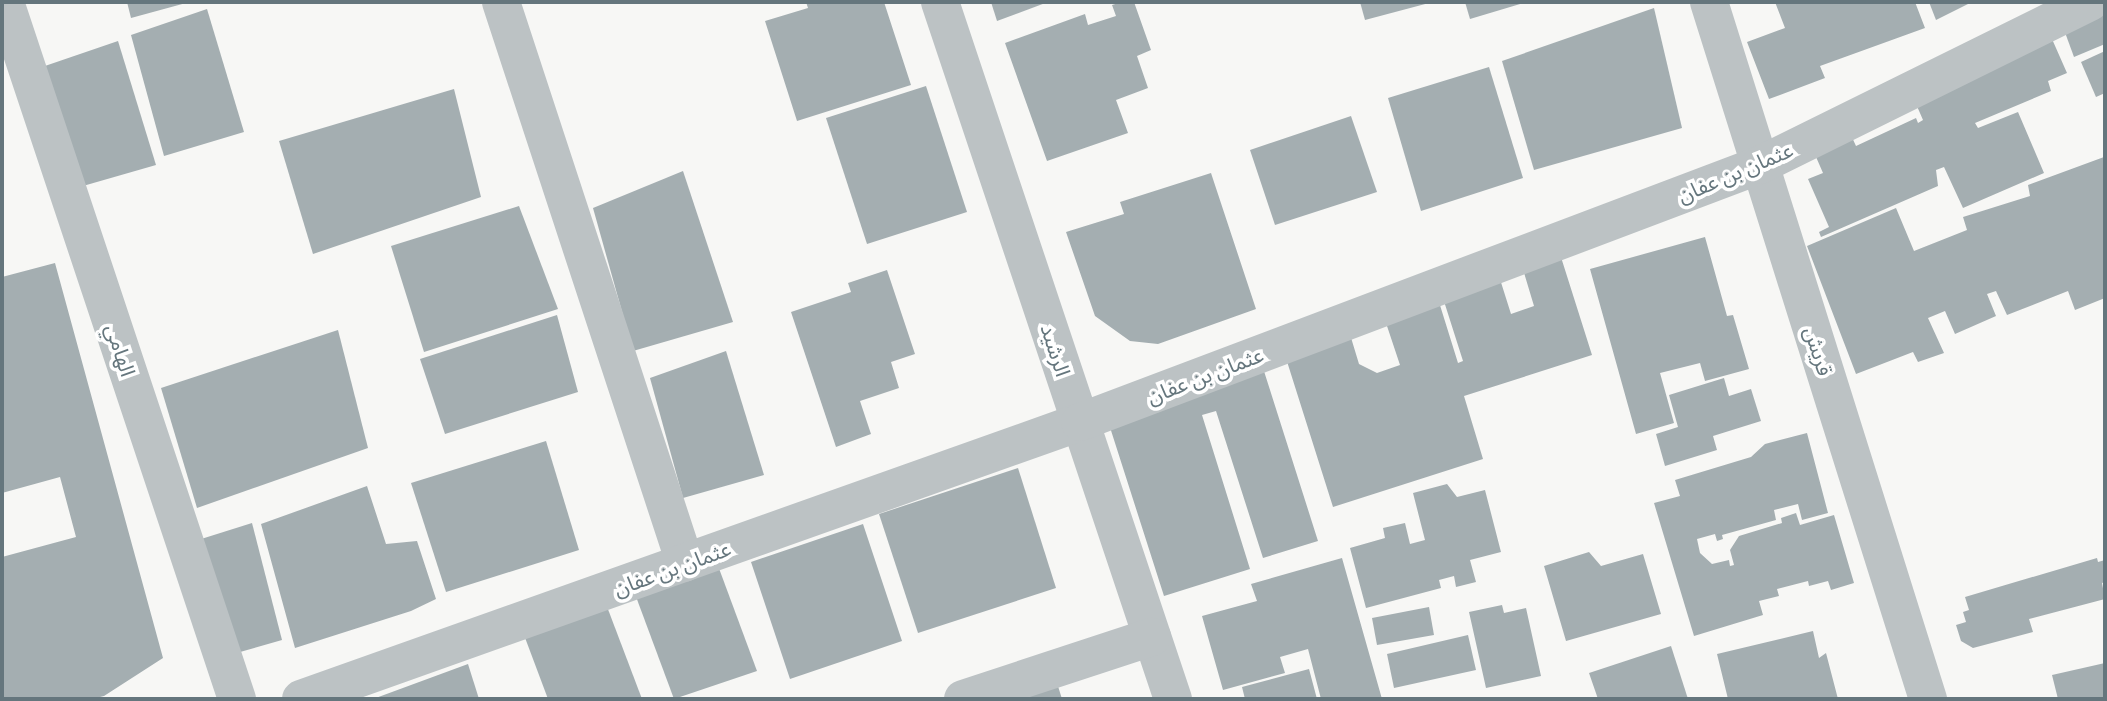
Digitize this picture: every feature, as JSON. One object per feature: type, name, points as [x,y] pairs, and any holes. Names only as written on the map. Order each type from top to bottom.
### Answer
[{"type":"street","name":"الهامي","points":[[5,2],[237,699]]},
{"type":"street","points":[[500,2],[685,563]]},
{"type":"street","name":"الرشيد","points":[[940,2],[1173,699]]},
{"type":"street","name":"قريش","points":[[1709,2],[1928,699]]},
{"type":"street","name":"عثمان بن عفان","points":[[301,699],[1080,422],[1760,165],[2090,2]]},
{"type":"street","points":[[963,699],[1152,637]]},
{"type":"building","points":[[127,2],[186,2],[186,3],[131,18]]},
{"type":"building","points":[[806,2],[884,2],[911,85],[797,121],[765,21],[808,8]]},
{"type":"building","points":[[991,2],[1048,2],[997,21]]},
{"type":"building","points":[[1134,2],[1151,50],[1137,56],[1148,88],[1116,100],[1128,133],[1047,161],[1005,43],[1085,14],[1088,25],[1116,16],[1112,5]]},
{"type":"building","points":[[1360,2],[1429,2],[1429,3],[1365,20]]},
{"type":"building","points":[[1465,2],[1527,2],[1470,19]]},
{"type":"building","points":[[1775,2],[1915,2],[1925,28],[1820,66],[1825,78],[1769,99],[1747,42],[1785,28]]},
{"type":"building","points":[[1929,2],[1972,2],[1936,20]]},
{"type":"building","points":[[2105,2],[2105,44],[2074,57],[2063,27]]},
{"type":"building","points":[[1654,8],[1682,128],[1534,170],[1502,61]]},
{"type":"building","points":[[207,9],[244,132],[164,156],[131,35]]},
{"type":"building","points":[[2052,39],[2067,73],[2048,81],[2051,91],[1975,123],[1978,128],[2018,112],[2044,173],[1963,208],[1944,167],[1936,170],[1938,186],[1821,237],[1819,232],[1829,227],[1808,179],[1823,173],[1813,150],[1850,133],[1856,146],[1916,118],[1918,123],[1923,120],[1913,97]]},
{"type":"building","points":[[118,41],[156,165],[76,188],[42,67]]},
{"type":"building","points":[[2105,51],[2105,93],[2096,97],[2081,62]]},
{"type":"building","points":[[1489,67],[1523,178],[1421,211],[1388,98]]},
{"type":"building","points":[[926,86],[967,212],[867,244],[826,118]]},
{"type":"building","points":[[454,89],[481,197],[313,254],[279,141]]},
{"type":"building","points":[[1351,116],[1377,192],[1275,225],[1250,150]]},
{"type":"building","points":[[2104,157],[2105,298],[2075,310],[2068,291],[2007,315],[1996,291],[1987,294],[1996,316],[1955,334],[1945,311],[1928,318],[1944,353],[1918,362],[1913,352],[1856,374],[1807,246],[1896,208],[1914,251],[1967,230],[1963,217],[2030,196],[2028,185]]},
{"type":"building","points":[[683,171],[733,322],[633,351],[593,208]]},
{"type":"building","points":[[1211,173],[1256,309],[1158,344],[1130,341],[1095,316],[1066,232],[1124,214],[1120,202]]},
{"type":"building","points":[[519,206],[558,309],[424,352],[391,246]]},
{"type":"building","points":[[1705,237],[1727,316],[1733,315],[1749,369],[1705,381],[1700,363],[1660,373],[1674,423],[1636,434],[1590,269]]},
{"type":"building","points":[[1560,254],[1592,355],[1464,396],[1483,459],[1333,507],[1284,352],[1349,331],[1359,364],[1377,373],[1400,365],[1385,320],[1439,302],[1458,363],[1463,361],[1442,295],[1499,276],[1511,314],[1534,306],[1522,266]]},
{"type":"building","points":[[55,263],[163,658],[104,696],[92,699],[2,699],[2,557],[76,537],[60,477],[2,493],[2,277]]},
{"type":"building","points":[[887,270],[915,354],[891,362],[899,388],[860,401],[871,434],[836,447],[791,312],[851,292],[848,283]]},
{"type":"building","points":[[557,315],[578,392],[445,434],[420,359]]},
{"type":"building","points":[[338,330],[368,448],[197,508],[161,388]]},
{"type":"building","points":[[726,351],[764,475],[683,498],[650,378]]},
{"type":"building","points":[[1263,368],[1318,541],[1263,558],[1216,411],[1202,415],[1250,569],[1164,596],[1107,418]]},
{"type":"building","points":[[1724,378],[1729,396],[1751,389],[1761,421],[1713,436],[1717,450],[1665,466],[1656,434],[1678,427],[1669,395]]},
{"type":"building","points":[[1807,433],[1828,513],[1802,520],[1798,504],[1774,510],[1776,520],[1722,535],[1723,539],[1717,541],[1715,534],[1697,539],[1700,553],[1712,564],[1729,560],[1730,566],[1734,565],[1730,550],[1739,536],[1782,523],[1781,518],[1796,513],[1800,525],[1834,515],[1854,583],[1831,590],[1828,581],[1809,586],[1808,581],[1777,589],[1779,596],[1759,601],[1763,615],[1694,636],[1654,503],[1680,496],[1675,480],[1751,457],[1765,444]]},
{"type":"building","points":[[546,441],[579,550],[446,592],[411,483]]},
{"type":"building","points":[[1018,468],[1056,588],[918,633],[879,514]]},
{"type":"building","points":[[1447,484],[1457,497],[1485,490],[1501,552],[1470,560],[1476,582],[1456,587],[1454,576],[1439,580],[1441,588],[1366,608],[1350,548],[1385,538],[1383,528],[1405,523],[1410,544],[1425,540],[1413,493]]},
{"type":"building","points":[[367,486],[386,544],[417,541],[436,599],[411,611],[295,648],[261,524]]},
{"type":"building","points":[[252,523],[282,640],[233,654],[198,540]]},
{"type":"building","points":[[863,524],[902,641],[790,679],[751,562]]},
{"type":"building","points":[[1589,552],[1601,566],[1643,554],[1661,614],[1566,641],[1544,566]]},
{"type":"building","points":[[1342,558],[1382,699],[1321,699],[1308,649],[1280,657],[1285,673],[1223,690],[1202,616],[1257,601],[1251,584]]},
{"type":"building","points":[[2097,558],[2098,562],[2105,560],[2105,582],[2102,583],[2105,599],[2029,619],[2033,632],[1973,648],[1961,641],[1956,625],[1966,622],[1963,612],[1969,610],[1965,597]]},
{"type":"building","points":[[717,563],[757,671],[674,699],[635,594]]},
{"type":"building","points":[[606,604],[642,699],[548,699],[524,635]]},
{"type":"building","points":[[1502,605],[1504,613],[1526,608],[1541,676],[1486,688],[1469,612]]},
{"type":"building","points":[[1429,607],[1434,635],[1377,645],[1372,618]]},
{"type":"building","points":[[1813,631],[1819,658],[1826,653],[1838,699],[1728,699],[1717,654]]},
{"type":"building","points":[[1468,635],[1476,670],[1394,688],[1387,654]]},
{"type":"building","points":[[1671,646],[1688,699],[1598,699],[1589,673]]},
{"type":"building","points":[[2105,663],[2105,699],[2058,699],[2052,675]]},
{"type":"building","points":[[468,664],[479,699],[373,699]]},
{"type":"building","points":[[1309,669],[1317,699],[1245,699],[1242,687]]},
{"type":"building","points":[[1057,683],[1062,699],[1006,699]]}]
